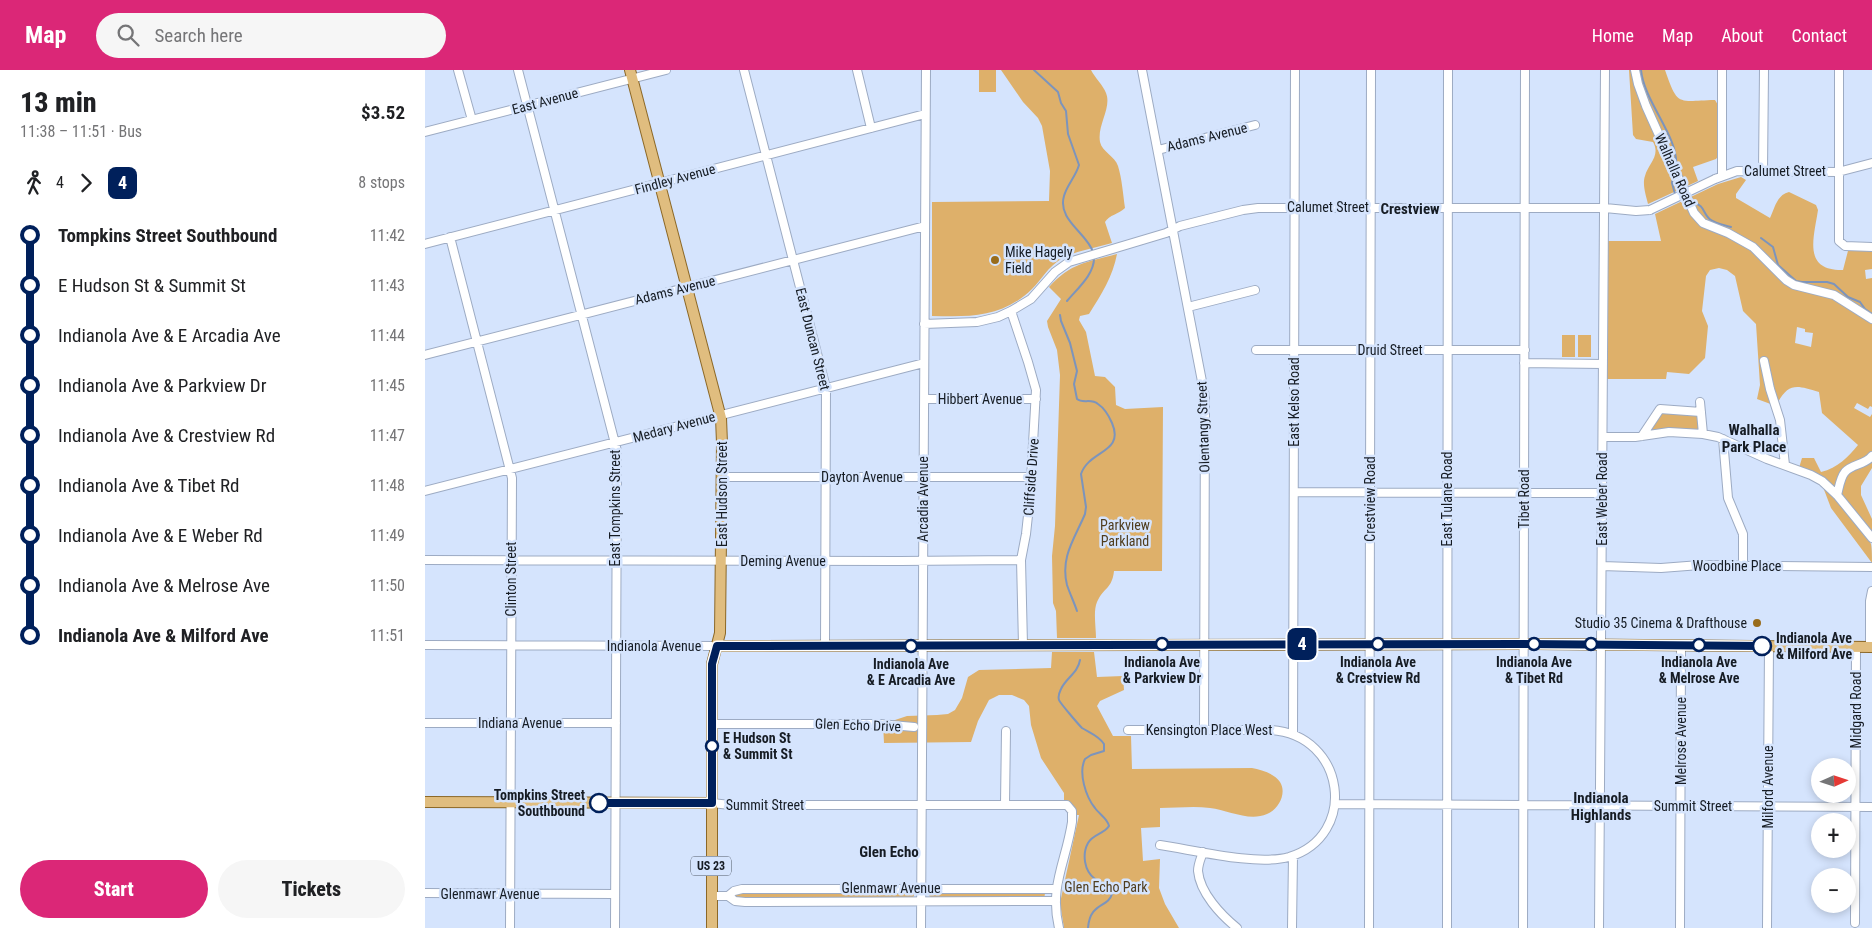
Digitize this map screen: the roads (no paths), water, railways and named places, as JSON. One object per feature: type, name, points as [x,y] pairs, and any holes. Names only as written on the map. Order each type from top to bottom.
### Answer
[{"type":"main road","name":"East Hudson Street","points":[[631,74],[721,415],[720,633],[712,664],[712,928]]},
{"type":"main road","name":"Indianola Avenue","points":[[717,646],[1601,644],[1871,647]]},
{"type":"main road","name":"Summit Street","points":[[425,802],[712,803]]},
{"type":"street","points":[[458,70],[472,120]]},
{"type":"street","name":"East Tompkins Street","points":[[518,70],[615,442],[617,457],[615,928]]},
{"type":"street","name":"East Avenue","points":[[425,132],[527,106],[631,74],[666,70]]},
{"type":"street","name":"East Duncan Street","points":[[744,70],[826,388],[825,646]]},
{"type":"street","points":[[857,70],[871,128]]},
{"type":"street","name":"Arcadia Avenue","points":[[921,928],[925,70]]},
{"type":"street","name":"Olentangy Street","points":[[1142,70],[1203,384],[1205,409],[1204,730]]},
{"type":"street","name":"East Kelso Road","points":[[1293,734],[1295,70]]},
{"type":"street","name":"Crestview Road","points":[[1369,928],[1371,70]]},
{"type":"street","name":"East Tulane Road","points":[[1447,928],[1448,70]]},
{"type":"street","name":"Tibet Road","points":[[1523,928],[1525,70]]},
{"type":"street","name":"East Weber Road","points":[[1599,928],[1605,70]]},
{"type":"street","name":"Walhalla Road","points":[[1635,70],[1637,84],[1694,213],[1703,222],[1753,247],[1786,280],[1794,285],[1834,295],[1872,319]]},
{"type":"street","points":[[1718,178],[1722,70]]},
{"type":"street","points":[[1763,171],[1764,70]]},
{"type":"street","points":[[1839,70],[1838,238],[1841,244],[1849,247],[1872,247]]},
{"type":"street","name":"Findley Avenue","points":[[425,244],[925,114]]},
{"type":"street","name":"Adams Avenue","points":[[1158,150],[1255,125]]},
{"type":"street","name":"Calumet Street","points":[[924,324],[977,322],[1011,312],[1031,299],[1061,267],[1082,257],[1166,234],[1180,226],[1243,210],[1448,207],[1650,210],[1718,178],[1737,172],[1838,172],[1872,163]]},
{"type":"street","name":"Adams Avenue","points":[[425,355],[925,226]]},
{"type":"street","name":"Clinton Street","points":[[450,237],[510,469],[510,928]]},
{"type":"street","points":[[1188,307],[1255,290]]},
{"type":"street","name":"Cliffside Drive","points":[[1011,312],[1034,380],[1036,400],[1026,534],[1021,560],[1023,645]]},
{"type":"street","name":"Druid Street","points":[[1256,350],[1525,350]]},
{"type":"street","points":[[1764,361],[1770,389],[1780,420],[1785,466]]},
{"type":"street","name":"Medary Avenue","points":[[425,492],[924,363]]},
{"type":"street","points":[[1525,364],[1603,364]]},
{"type":"street","name":"Hibbert Avenue","points":[[924,400],[1036,400]]},
{"type":"street","points":[[1700,402],[1703,434]]},
{"type":"street","points":[[1642,436],[1660,409],[1701,412]]},
{"type":"street","points":[[1603,437],[1642,436],[1669,432],[1703,434],[1723,439],[1785,466],[1816,477],[1837,495],[1872,538]]},
{"type":"street","points":[[1723,439],[1728,498],[1743,534],[1743,566]]},
{"type":"street","points":[[1837,495],[1844,473],[1864,463],[1872,456]]},
{"type":"street","name":"Dayton Avenue","points":[[722,477],[1031,477]]},
{"type":"street","points":[[1294,492],[1603,493]]},
{"type":"street","name":"Deming Avenue","points":[[425,560],[1021,560]]},
{"type":"street","name":"Woodbine Place","points":[[1602,566],[1661,568],[1694,566],[1872,567]]},
{"type":"street","points":[[1871,647],[1870,601],[1872,591]]},
{"type":"street","name":"Indianola Avenue","points":[[425,645],[717,646]]},
{"type":"street","name":"Melrose Avenue","points":[[1680,928],[1681,645]]},
{"type":"street","name":"Milford Avenue","points":[[1767,928],[1769,646]]},
{"type":"street","name":"Midgard Road","points":[[1855,923],[1856,647]]},
{"type":"street","name":"Indiana Avenue","points":[[425,723],[616,723]]},
{"type":"street","name":"Glen Echo Drive","points":[[712,724],[880,724],[914,727]]},
{"type":"street","name":"Kensington Place West","points":[[1128,730],[1271,730],[1293,734],[1316,748],[1329,767],[1335,786],[1335,804]]},
{"type":"street","points":[[1005,731],[1005,804]]},
{"type":"street","name":"Summit Street","points":[[712,803],[731,805],[1005,804],[1069,806],[1072,811],[1071,831],[1055,888]]},
{"type":"street","points":[[1160,845],[1263,860],[1281,859],[1293,856],[1321,836],[1330,821],[1335,804]]},
{"type":"street","name":"Summit Street","points":[[1335,804],[1872,807]]},
{"type":"street","points":[[1203,852],[1198,870],[1204,889],[1216,907],[1237,928]]},
{"type":"street","points":[[1292,928],[1293,856]]},
{"type":"street","points":[[1055,888],[1059,928]]},
{"type":"street","name":"Glenmawr Avenue","points":[[728,896],[734,891],[742,889],[1055,888]]},
{"type":"street","name":"Glenmawr Avenue","points":[[425,893],[615,894]]},
{"type":"street","name":"Glenmawr Avenue","points":[[712,896],[728,896],[735,901],[745,902],[1055,901]]},
{"type":"waterway","points":[[1034,70],[1058,92],[1061,103],[1066,111],[1068,134],[1079,165],[1065,192],[1063,205],[1069,219],[1090,245],[1093,252]]},
{"type":"waterway","points":[[1641,70],[1648,94],[1672,143],[1676,166]]},
{"type":"waterway","points":[[1674,172],[1672,183],[1675,194]]},
{"type":"waterway","points":[[1694,203],[1698,204],[1711,220],[1731,227]]},
{"type":"waterway","points":[[1761,238],[1773,247],[1778,265],[1796,281],[1834,284],[1848,297],[1860,302],[1872,314]]},
{"type":"waterway","points":[[1067,301],[1089,275],[1094,263],[1094,257]]},
{"type":"waterway","points":[[1060,315],[1077,371],[1074,384],[1077,399],[1093,401],[1100,406],[1112,423],[1115,433],[1114,440],[1110,446],[1091,460],[1081,474],[1086,507],[1085,514],[1070,548],[1065,565],[1067,585],[1077,611]]},
{"type":"waterway","points":[[1080,660],[1079,665],[1061,689],[1059,699],[1082,728],[1097,737],[1104,744],[1104,751],[1085,759],[1082,771],[1086,791],[1092,803],[1109,826],[1090,840],[1086,847],[1085,862],[1091,876],[1107,886],[1112,894],[1107,902],[1092,914],[1088,928]]},
{"type":"place","name":"Mike Hagely Field","points":[[995,260]]},
{"type":"place","name":"Studio 35 Cinema & Drafthouse","points":[[1757,623]]},
{"type":"place","name":"Indianola Ave & Parkview Dr","points":[[1162,644]]},
{"type":"place","name":"Indianola Ave & Crestview Rd","points":[[1378,644]]},
{"type":"place","name":"Indianola Ave & Tibet Rd","points":[[1534,644]]},
{"type":"place","name":"Indianola Ave & Melrose Ave","points":[[1699,645]]},
{"type":"place","name":"Indianola Ave & E Arcadia Ave","points":[[911,646]]},
{"type":"place","name":"Indianola Ave & Milford Ave","points":[[1762,646]]},
{"type":"place","name":"E Hudson St & Summit St","points":[[712,746]]},
{"type":"place","name":"Tompkins Street Southbound","points":[[599,803]]},
{"type":"district","name":"Crestview","points":[[1410,209]]},
{"type":"district","name":"Walhalla Park Place","points":[[1754,438]]},
{"type":"district","name":"Indianola Highlands","points":[[1601,806]]},
{"type":"district","name":"Glen Echo","points":[[889,852]]},
{"type":"park label","name":"Parkview Parkland","points":[[1125,534]]},
{"type":"park label","name":"Glen Echo Park","points":[[1106,887]]}]
